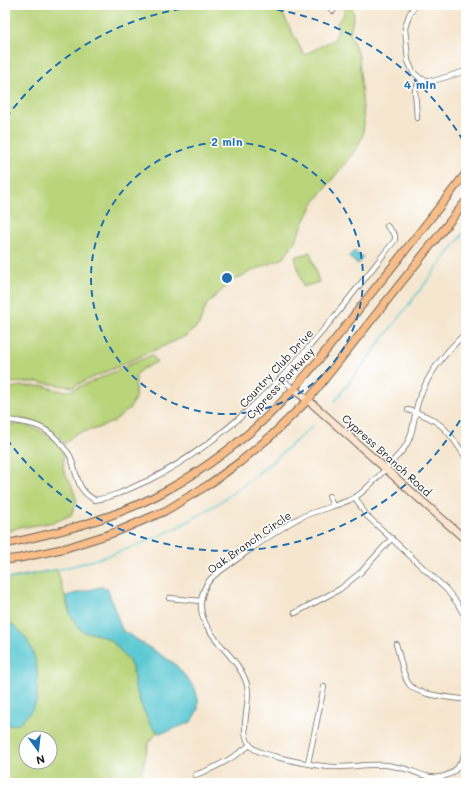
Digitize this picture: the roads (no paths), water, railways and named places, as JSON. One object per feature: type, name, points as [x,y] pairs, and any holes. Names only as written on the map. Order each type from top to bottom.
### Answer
[{"type":"main road","name":"Cypress Parkway","points":[[5,544],[53,534],[91,523],[134,506],[167,490],[208,464],[249,432],[293,389],[338,335],[466,173]]},
{"type":"main road","points":[[5,560],[66,548],[116,532],[165,511],[208,485],[240,462],[271,436],[308,400],[466,201]]},
{"type":"street","points":[[327,5],[333,11]]},
{"type":"street","points":[[415,5],[408,15],[405,33],[409,65],[413,72],[421,79],[437,81],[466,71]]},
{"type":"street","points":[[417,118],[416,90],[421,79]]},
{"type":"street","name":"Country Club Drive","points":[[5,420],[25,422],[40,427],[57,438],[71,457],[79,484],[83,491],[95,500],[120,494],[165,472],[207,444],[242,417],[281,378],[334,317],[395,240],[395,235],[387,226]]},
{"type":"street","name":"Oak Branch Circle","points":[[250,745],[246,737],[244,727],[249,698],[246,680],[240,669],[206,625],[202,615],[201,601],[207,583],[216,574],[299,518],[355,497],[366,489],[406,445],[413,431],[420,396],[434,368],[450,348],[466,333]]},
{"type":"street","points":[[281,378],[293,389]]},
{"type":"street","name":"Cypress Branch Road","points":[[293,389],[308,400],[386,468],[466,540]]},
{"type":"street","points":[[408,410],[430,417],[441,425],[452,436],[466,458]]},
{"type":"street","points":[[329,496],[333,506]]},
{"type":"street","points":[[355,497],[366,515],[446,589],[466,618]]},
{"type":"street","points":[[295,613],[340,589],[361,572],[392,538]]},
{"type":"street","points":[[169,598],[201,601]]},
{"type":"street","points":[[396,644],[406,678],[412,687],[422,692],[466,700]]},
{"type":"street","points":[[308,763],[324,687]]},
{"type":"street","points":[[195,775],[228,762],[250,745],[253,749],[262,754],[308,763],[333,767],[367,765],[387,766],[405,769],[428,777],[438,778],[456,770],[461,764],[466,750]]},
{"type":"water","points":[[354,251],[363,257],[358,264],[349,257]]},
{"type":"water","points":[[100,587],[107,588],[122,630],[175,664],[195,688],[198,700],[198,709],[191,722],[160,733],[151,726],[135,687],[133,670],[129,661],[114,643],[105,637],[85,632],[80,629],[70,614],[66,596]]},
{"type":"water","points":[[5,621],[14,626],[27,641],[35,660],[38,680],[37,700],[33,708],[19,724],[5,725]]},
{"type":"waterway","points":[[335,401],[466,230]]},
{"type":"waterway","points":[[5,580],[36,575],[96,560],[125,550],[181,525],[208,510],[234,492],[313,426]]}]
